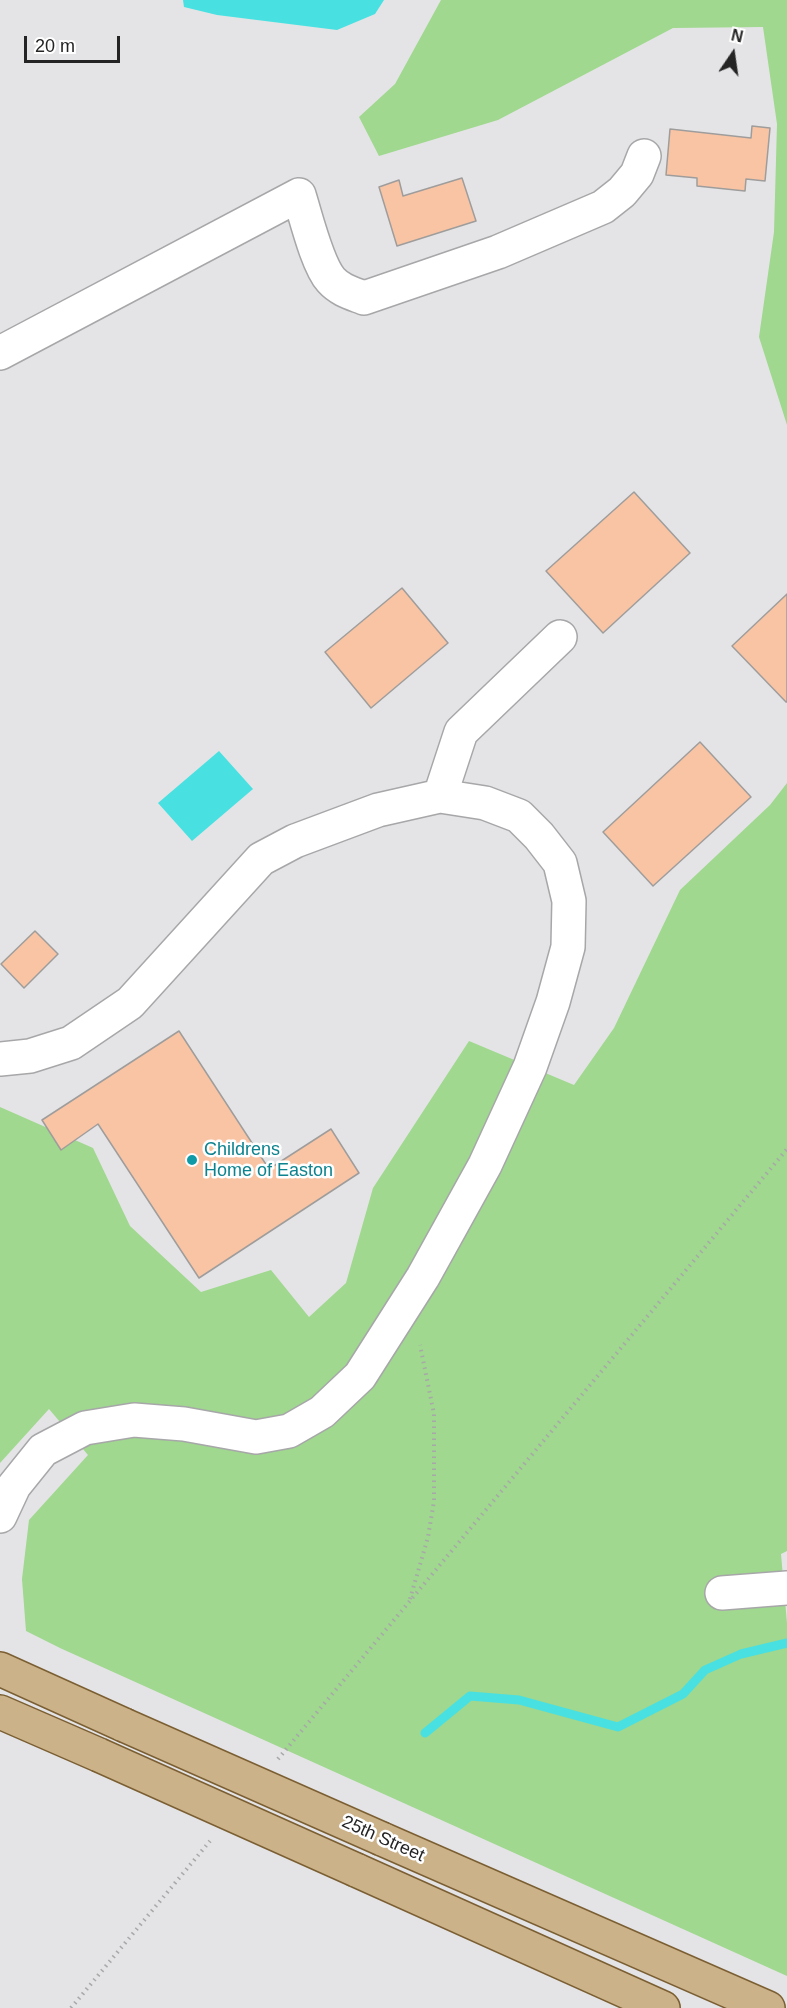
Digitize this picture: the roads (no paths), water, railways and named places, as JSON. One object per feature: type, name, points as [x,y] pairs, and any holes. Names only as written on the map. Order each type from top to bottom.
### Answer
[{"type":"main road","name":"25th Street","points":[[0,1669],[768,2008]]},
{"type":"main road","points":[[0,1712],[663,2008]]},
{"type":"lane","points":[[0,353],[299,195],[320,259],[329,278],[344,291],[364,298],[498,252],[603,207],[622,192],[637,174],[644,156]]},
{"type":"lane","points":[[440,796],[461,732],[560,637]]},
{"type":"lane","points":[[0,1059],[30,1056],[71,1043],[130,1003],[261,859],[296,841],[378,810],[440,796],[485,803],[519,816],[539,836],[560,863],[569,901],[568,947],[553,1002],[530,1066],[484,1164],[423,1276],[360,1376],[322,1412],[289,1431],[256,1437],[184,1424],[134,1420],[86,1428],[44,1450],[14,1486],[0,1516]]},
{"type":"lane","points":[[722,1593],[787,1588]]},
{"type":"water","points":[[183,0],[384,0],[375,14],[337,30],[217,15],[184,7]]},
{"type":"water","points":[[219,751],[253,789],[192,841],[158,803]]},
{"type":"waterway","points":[[425,1733],[470,1696],[519,1700],[618,1727],[683,1694],[705,1670],[741,1654],[787,1643]]},
{"type":"place","name":"Childrens Home of Easton","points":[[192,1160]]}]
